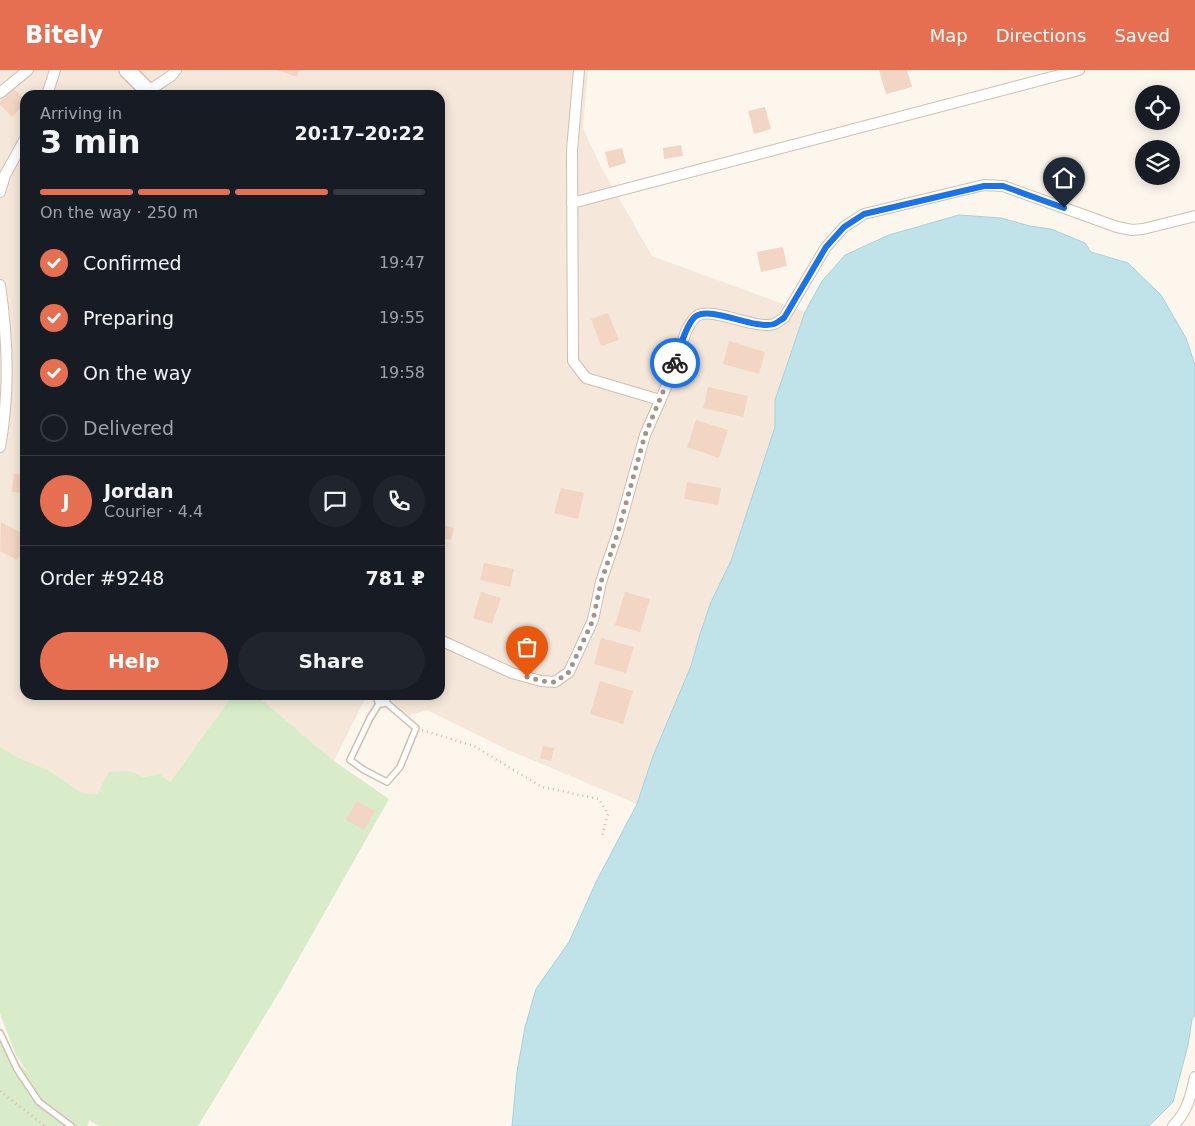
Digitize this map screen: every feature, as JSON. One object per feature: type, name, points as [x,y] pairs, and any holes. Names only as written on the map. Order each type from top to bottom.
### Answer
[{"type":"street","points":[[0,93],[28,70]]},
{"type":"street","points":[[49,90],[55,70]]},
{"type":"street","points":[[127,70],[145,90]]},
{"type":"street","points":[[152,90],[176,70]]},
{"type":"street","points":[[579,70],[572,150],[573,361],[586,378],[660,400]]},
{"type":"street","points":[[572,203],[1079,70]]},
{"type":"street","points":[[0,192],[5,176],[20,148]]},
{"type":"street","points":[[445,642],[512,673],[542,681],[555,682],[569,672],[593,620],[601,582],[618,532],[645,435],[688,329],[696,316],[706,313],[765,326],[775,324],[784,318],[826,247],[844,227],[864,214],[984,186],[1003,186],[1132,230],[1195,216]]},
{"type":"street","points":[[0,286],[5,322],[7,371],[6,418],[0,446]]},
{"type":"street","points":[[1173,1126],[1184,1113],[1189,1103],[1195,1077]]},
{"type":"lane","points":[[380,700],[350,760],[387,782],[400,767],[416,728],[385,700]]},
{"type":"lane","points":[[0,1033],[17,1069],[39,1102],[71,1126]]},
{"type":"path","points":[[416,728],[474,746],[542,787],[599,799],[608,814],[602,836]]},
{"type":"path","points":[[0,1091],[45,1126]]},
{"type":"shaded area","points":[[0,70],[588,70],[583,128],[601,167],[652,256],[805,312],[775,400],[775,427],[731,561],[711,602],[691,666],[653,756],[637,804],[506,749],[427,710],[409,716],[385,700],[445,700],[445,90],[20,90],[20,700],[229,700],[170,782],[160,774],[143,777],[130,771],[97,794],[82,793],[50,771],[19,758],[0,747]]},
{"type":"shaded area","points":[[262,700],[364,700],[334,761]]},
{"type":"green space","points":[[229,700],[262,700],[334,761],[389,799],[284,984],[198,1126],[99,1126],[87,1119],[89,1121],[87,1126],[0,1126],[0,1043],[27,1072],[16,1055],[0,1014],[0,747],[19,758],[50,771],[82,793],[97,794],[109,772],[130,771],[143,777],[160,774],[170,782]]},
{"type":"water","points":[[959,215],[1001,218],[1030,226],[1051,229],[1085,243],[1091,252],[1128,263],[1161,295],[1186,338],[1195,365],[1195,1015],[1192,1019],[1188,1045],[1173,1102],[1149,1126],[512,1126],[517,1072],[525,1027],[536,989],[569,942],[596,882],[637,804],[653,756],[691,666],[711,602],[731,561],[775,427],[775,400],[805,312],[822,281],[845,255],[889,235]]},
{"type":"building","points":[[277,70],[299,70],[297,77]]},
{"type":"building","points":[[879,70],[907,70],[912,87],[886,94]]},
{"type":"building","points":[[14,89],[20,95],[20,109],[12,117],[0,105],[0,102]]},
{"type":"building","points":[[765,107],[771,129],[754,134],[748,111]]},
{"type":"building","points":[[681,145],[683,156],[664,159],[663,148]]},
{"type":"building","points":[[622,148],[626,163],[609,168],[605,152]]},
{"type":"building","points":[[783,247],[787,266],[761,272],[757,252]]},
{"type":"building","points":[[608,313],[619,340],[601,346],[591,319]]},
{"type":"building","points":[[729,341],[765,352],[759,374],[723,364]]},
{"type":"building","points":[[708,387],[748,396],[743,417],[703,408]]},
{"type":"building","points":[[696,420],[728,430],[719,458],[687,447]]},
{"type":"building","points":[[14,474],[20,475],[20,493],[12,492]]},
{"type":"building","points":[[687,482],[721,488],[718,505],[684,499]]},
{"type":"building","points":[[561,488],[584,493],[578,519],[554,513]]},
{"type":"building","points":[[1,522],[20,532],[20,554],[17,560],[0,551]]},
{"type":"building","points":[[445,525],[454,528],[451,540],[445,539]]},
{"type":"building","points":[[484,563],[514,569],[510,587],[480,580]]},
{"type":"building","points":[[481,592],[501,598],[492,624],[473,618]]},
{"type":"building","points":[[625,592],[650,599],[640,632],[615,625]]},
{"type":"building","points":[[601,638],[634,647],[626,673],[594,664]]},
{"type":"building","points":[[600,681],[633,691],[623,724],[590,714]]},
{"type":"building","points":[[543,746],[554,748],[551,761],[540,758]]},
{"type":"building","points":[[357,801],[375,811],[364,830],[346,820]]},
{"type":"way so far","points":[[527,677],[555,682],[569,672],[593,620],[601,582],[618,532],[645,435],[675,363]]},
{"type":"route","points":[[675,363],[688,329],[696,316],[706,313],[765,326],[775,324],[784,318],[826,247],[844,227],[864,214],[984,186],[1003,186],[1064,208]]}]
